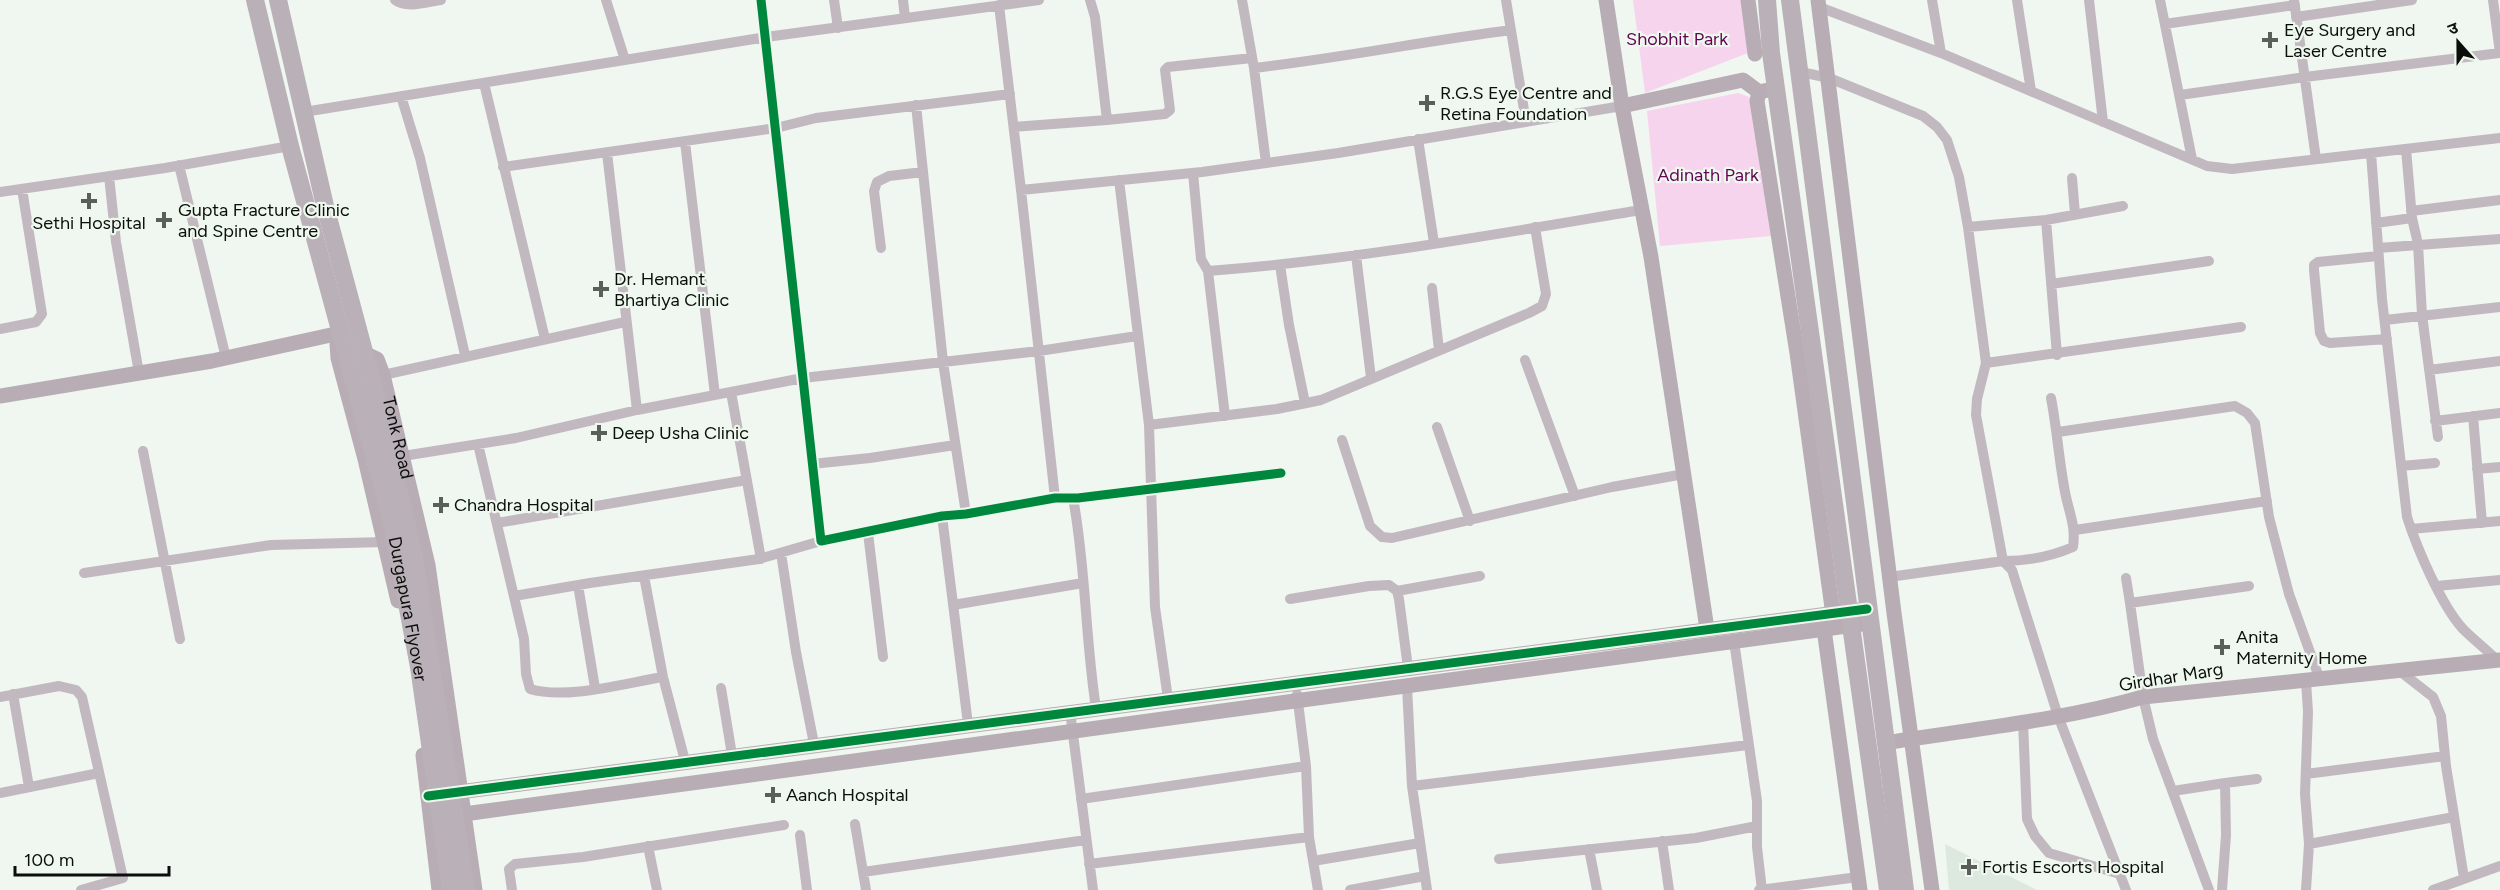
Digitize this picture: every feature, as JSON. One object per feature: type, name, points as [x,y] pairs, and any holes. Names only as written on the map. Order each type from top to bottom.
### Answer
[{"type":"main road","name":"Tonk Road","points":[[255,0],[290,146],[340,333]]},
{"type":"main road","name":"Tonk Road","points":[[278,0],[325,206],[371,364]]},
{"type":"main road","points":[[1767,0],[1763,53],[1768,90],[1888,890]]},
{"type":"main road","points":[[1790,0],[1801,72],[1847,620],[1885,743],[1905,890]]},
{"type":"main road","name":"Durgapura Flyover","points":[[340,333],[391,518],[408,603],[451,890]]},
{"type":"main road","name":"Durgapura Flyover","points":[[371,364],[413,551],[466,890]]},
{"type":"street","points":[[395,0],[406,5],[441,0]]},
{"type":"street","points":[[606,0],[625,60]]},
{"type":"street","points":[[761,0],[820,541]]},
{"type":"street","points":[[834,0],[838,27]]},
{"type":"street","points":[[903,0],[905,18]]},
{"type":"street","points":[[304,112],[838,27],[1039,0]]},
{"type":"street","points":[[1090,0],[1099,49],[1107,120]]},
{"type":"street","points":[[1242,0],[1266,163]]},
{"type":"street","points":[[1506,0],[1526,122]]},
{"type":"street","points":[[1606,0],[1622,106],[1651,257],[1707,629]]},
{"type":"street","points":[[1743,80],[1763,53],[1753,35],[1748,0]]},
{"type":"street","points":[[1932,0],[1941,53]]},
{"type":"street","points":[[2017,0],[2031,91]]},
{"type":"street","points":[[2089,0],[2103,122]]},
{"type":"street","points":[[2160,0],[2192,159]]},
{"type":"street","points":[[2296,17],[2412,0]]},
{"type":"street","points":[[2180,95],[2500,53],[2493,0]]},
{"type":"street","points":[[2165,24],[2294,3],[2316,159]]},
{"type":"street","points":[[999,6],[1054,498]]},
{"type":"street","points":[[1932,890],[1889,577],[1819,10],[1941,53],[2207,166],[2232,169],[2500,138]]},
{"type":"street","points":[[1014,127],[1165,114],[1170,110],[1166,70],[1168,67],[1327,59],[1406,44],[1511,30]]},
{"type":"street","points":[[1801,72],[1829,78],[1923,116],[1937,126],[1947,140],[1968,227],[1986,363],[1977,399],[1976,416],[2003,561],[2012,570],[2058,716],[2126,890]]},
{"type":"street","points":[[1021,190],[1193,173],[1418,140],[1622,106],[1743,80],[1768,90]]},
{"type":"street","points":[[484,83],[545,339]]},
{"type":"street","points":[[503,167],[776,128],[816,118],[1010,94]]},
{"type":"street","points":[[400,96],[424,178],[465,355]]},
{"type":"street","points":[[916,105],[943,362],[966,514]]},
{"type":"street","points":[[1418,140],[1434,243]]},
{"type":"street","points":[[685,142],[715,395]]},
{"type":"street","points":[[0,192],[290,146]]},
{"type":"street","points":[[2406,149],[2412,215],[2418,244],[2422,315],[2438,437]]},
{"type":"street","points":[[607,153],[637,410]]},
{"type":"street","points":[[2371,153],[2378,252],[2407,517],[2418,549],[2443,599],[2462,628],[2495,661]]},
{"type":"street","points":[[179,165],[226,358]]},
{"type":"street","points":[[881,248],[875,185],[884,177],[923,172]]},
{"type":"street","points":[[1193,173],[1201,259],[1208,272],[1225,416]]},
{"type":"street","points":[[109,176],[117,242],[139,373]]},
{"type":"street","points":[[2072,178],[2075,214]]},
{"type":"street","points":[[1119,180],[1149,426],[1155,607],[1168,699]]},
{"type":"street","points":[[0,329],[36,322],[42,314],[22,189]]},
{"type":"street","points":[[2376,223],[2500,200]]},
{"type":"street","points":[[1968,227],[2046,220],[2123,206]]},
{"type":"street","points":[[1208,272],[1356,255],[1641,210]]},
{"type":"street","points":[[2046,220],[2057,355]]},
{"type":"street","points":[[1149,426],[1321,400],[1529,313],[1542,306],[1546,294],[1535,227]]},
{"type":"street","points":[[2387,339],[2330,343],[2324,341],[2320,333],[2314,265],[2418,244],[2500,239]]},
{"type":"street","points":[[1356,255],[1371,378]]},
{"type":"street","points":[[2051,284],[2209,261]]},
{"type":"street","points":[[1281,265],[1289,325],[1305,403]]},
{"type":"street","points":[[1432,288],[1439,350]]},
{"type":"street","points":[[2385,320],[2500,307]]},
{"type":"street","points":[[371,364],[465,355],[625,322]]},
{"type":"street","points":[[1986,363],[2057,355],[2241,327]]},
{"type":"street","points":[[0,396],[226,358],[340,333]]},
{"type":"street","name":"Tonk Road","points":[[340,333],[337,344],[338,358],[385,542],[402,622],[421,731],[439,890]]},
{"type":"street","points":[[403,456],[478,444],[803,378],[1039,351],[1137,336]]},
{"type":"street","points":[[1526,360],[1575,496]]},
{"type":"street","points":[[2429,369],[2500,361]]},
{"type":"street","name":"Tonk Road","points":[[371,364],[403,456],[428,565],[475,890]]},
{"type":"street","points":[[731,392],[760,559]]},
{"type":"street","points":[[1889,577],[2003,561],[2024,561],[2058,554],[2073,548],[2075,530],[2065,491],[2058,432],[2051,398]]},
{"type":"street","points":[[2058,432],[2235,406],[2247,413],[2255,423],[2269,517],[2313,680],[2308,712],[2306,774],[2309,844],[2306,890]]},
{"type":"street","points":[[2435,421],[2500,413]]},
{"type":"street","points":[[2473,416],[2482,523]]},
{"type":"street","points":[[1437,427],[1470,521]]},
{"type":"street","points":[[1342,440],[1370,526],[1382,537],[1392,538],[1612,487],[1684,474]]},
{"type":"street","points":[[478,444],[524,639],[526,674],[530,689],[546,694],[663,677]]},
{"type":"street","points":[[812,464],[870,459],[955,445]]},
{"type":"street","points":[[143,451],[180,639]]},
{"type":"street","points":[[2401,466],[2435,463]]},
{"type":"street","points":[[2477,469],[2500,467]]},
{"type":"street","points":[[514,596],[760,559],[820,541],[942,516],[966,514],[1054,498],[1073,498],[1281,473]]},
{"type":"street","points":[[497,523],[747,480]]},
{"type":"street","points":[[1073,498],[1080,538],[1096,708]]},
{"type":"street","points":[[2075,530],[2267,501]]},
{"type":"street","points":[[942,516],[968,724]]},
{"type":"street","points":[[2411,529],[2500,521]]},
{"type":"street","points":[[868,533],[883,657]]},
{"type":"street","points":[[84,573],[271,545],[385,542]]},
{"type":"street","points":[[781,553],[796,652],[814,744]]},
{"type":"street","points":[[644,576],[663,677],[685,761]]},
{"type":"street","points":[[1397,591],[1480,576]]},
{"type":"street","points":[[2126,578],[2143,697],[2153,739],[2209,890]]},
{"type":"street","points":[[2437,586],[2500,580]]},
{"type":"street","points":[[952,605],[1083,583]]},
{"type":"street","points":[[578,585],[595,688]]},
{"type":"street","points":[[1290,599],[1369,586],[1389,585],[1397,591],[1408,668]]},
{"type":"street","points":[[2130,603],[2248,586]]},
{"type":"street","points":[[402,622],[436,617]]},
{"type":"street","points":[[428,796],[1707,629],[1847,620]]},
{"type":"street","points":[[432,820],[1734,641],[1847,620]]},
{"type":"street","points":[[1734,641],[1757,801],[1761,890],[1859,884],[1847,620]]},
{"type":"street","name":"Girdhar Marg","points":[[1885,743],[2058,716],[2143,697],[2406,672],[2495,661]]},
{"type":"street","points":[[2406,672],[2433,697],[2441,716],[2464,878]]},
{"type":"street","points":[[1296,682],[1306,766],[1309,837],[1318,890]]},
{"type":"street","points":[[0,697],[59,686],[76,690],[82,697],[123,878],[81,890]]},
{"type":"street","points":[[1407,686],[1412,786],[1426,890]]},
{"type":"street","points":[[721,688],[732,755]]},
{"type":"street","points":[[13,694],[29,787]]},
{"type":"street","points":[[1070,711],[1093,890]]},
{"type":"street","points":[[2023,722],[2027,819],[2035,836],[2049,853],[2120,874]]},
{"type":"street","points":[[1412,786],[1748,745]]},
{"type":"street","points":[[2306,774],[2445,756]]},
{"type":"street","points":[[1081,799],[1306,766]]},
{"type":"street","points":[[0,793],[99,773]]},
{"type":"street","points":[[2173,791],[2257,779]]},
{"type":"street","points":[[2222,890],[2226,835],[2225,783]]},
{"type":"street","points":[[2309,844],[2454,816]]},
{"type":"street","points":[[855,824],[866,890]]},
{"type":"street","points":[[512,890],[509,869],[515,864],[784,825]]},
{"type":"street","points":[[1499,859],[1696,838],[1757,826]]},
{"type":"street","points":[[800,836],[807,890]]},
{"type":"street","points":[[1089,864],[1309,837]]},
{"type":"street","points":[[863,872],[1086,840]]},
{"type":"street","points":[[1662,841],[1669,890]]},
{"type":"street","points":[[1313,861],[1420,843]]},
{"type":"street","points":[[648,846],[657,890]]},
{"type":"street","points":[[1589,849],[1597,890]]},
{"type":"street","points":[[2433,890],[2500,866]]},
{"type":"street","points":[[1350,890],[1425,876]]},
{"type":"shaded area","name":"Fortis Escorts Hospital","points":[[1945,844],[2037,890],[1949,890]]},
{"type":"green space","name":"Shobhit Park","points":[[1633,0],[1741,0],[1748,53],[1645,93]]},
{"type":"green space","name":"Adinath Park","points":[[1738,93],[1749,97],[1753,102],[1771,236],[1660,246],[1647,111]]},
{"type":"cycle path","points":[[761,0],[821,541],[942,516],[966,514],[1055,498],[1078,498],[1281,473]]},
{"type":"cycle path","points":[[428,796],[1867,609]]},
{"type":"place","name":"Eye Surgery and Laser Centre","points":[[2270,40]]},
{"type":"place","name":"R.G.S Eye Centre and Retina Foundation","points":[[1427,103]]},
{"type":"place","name":"Sethi Hospital","points":[[89,201]]},
{"type":"place","name":"Gupta Fracture Clinic and Spine Centre","points":[[164,220]]},
{"type":"place","name":"Dr. Hemant Bhartiya Clinic","points":[[601,289]]},
{"type":"place","name":"Deep Usha Clinic","points":[[599,433]]},
{"type":"place","name":"Chandra Hospital","points":[[441,505]]},
{"type":"place","name":"Anita Maternity Home","points":[[2222,647]]},
{"type":"place","name":"Aanch Hospital","points":[[773,795]]},
{"type":"place","name":"Fortis Escorts Hospital","points":[[1969,867]]}]
